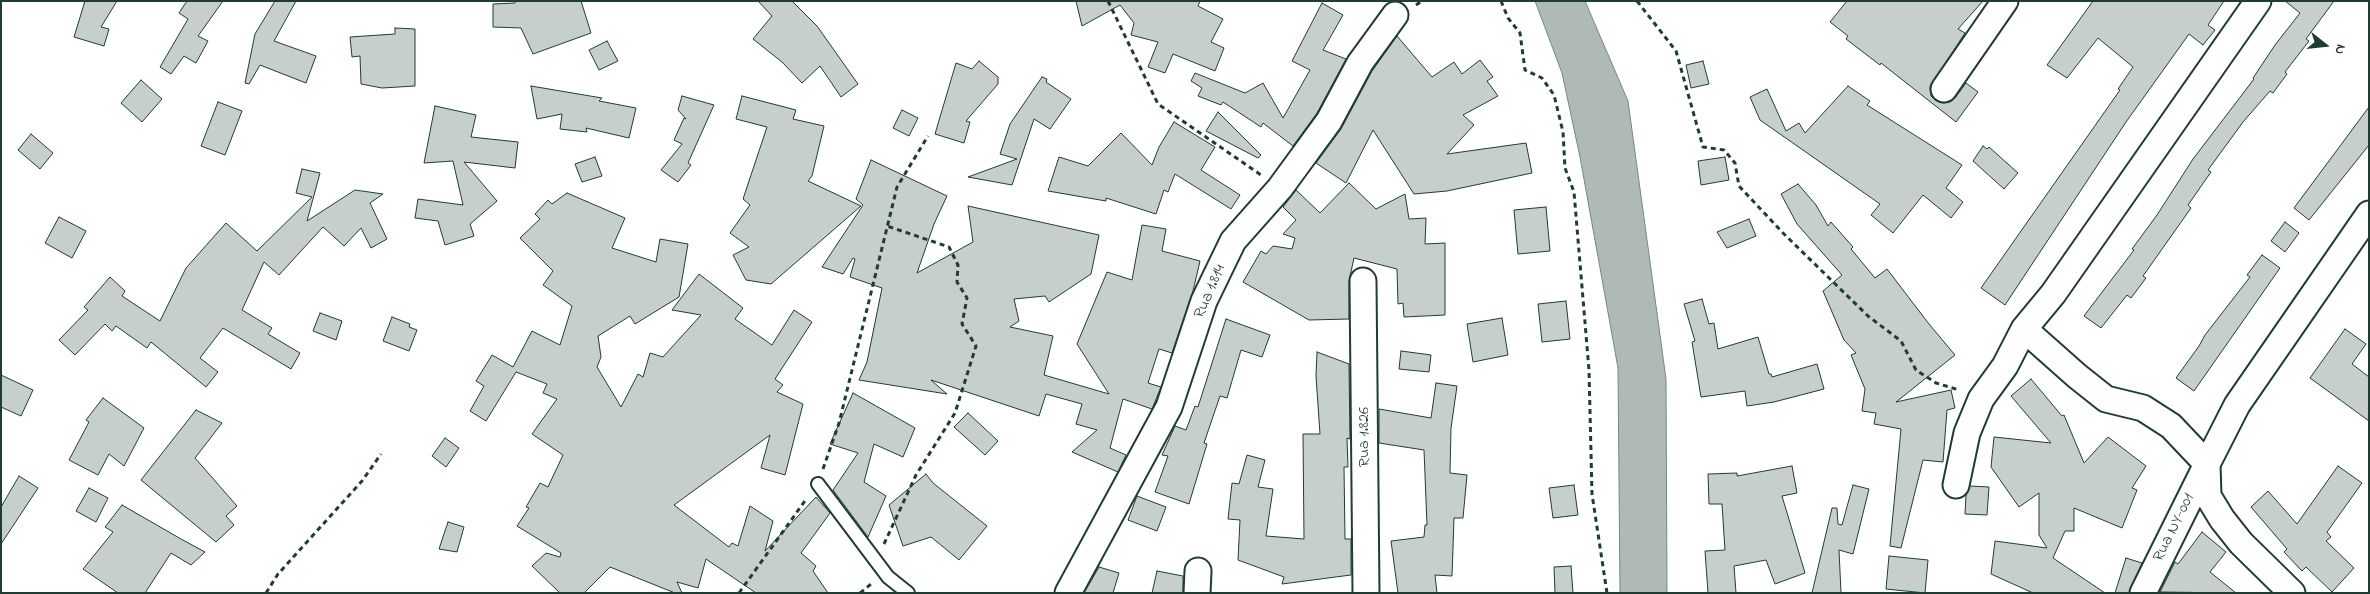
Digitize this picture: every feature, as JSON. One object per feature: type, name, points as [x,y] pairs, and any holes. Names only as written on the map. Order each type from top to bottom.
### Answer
[{"type":"street","points":[[1944,89],[2006,1]]},
{"type":"street","points":[[1956,485],[1967,433],[1980,403],[2005,366],[2024,329],[2053,294],[2258,1]]},
{"type":"street","name":"Rua 1.814","points":[[1068,593],[1169,408],[1204,301],[1233,241],[1280,188],[1329,121],[1360,63],[1396,15]]},
{"type":"street","name":"Rua NY-001","points":[[2144,593],[2237,405],[2369,214]]},
{"type":"street","name":"Rua 1.826","points":[[1363,281],[1366,593]]},
{"type":"street","points":[[2024,329],[2106,399],[2143,408],[2171,426],[2207,464],[2208,496],[2222,519],[2241,543],[2292,593]]},
{"type":"lane","points":[[818,484],[885,572],[908,593]]},
{"type":"path","points":[[1108,1],[1158,104],[1280,188]]},
{"type":"path","points":[[1501,1],[1508,18],[1520,33],[1525,70],[1542,78],[1554,95],[1563,132],[1565,168],[1574,192],[1589,370],[1592,494],[1607,593]]},
{"type":"path","points":[[1637,1],[1676,52],[1703,147],[1724,150],[1735,163],[1739,186],[1783,233],[1868,316],[1901,341],[1916,370],[1936,383],[1954,387],[1980,403]]},
{"type":"path","points":[[739,593],[795,512],[818,484],[839,423],[897,187],[928,136]]},
{"type":"path","points":[[885,572],[884,544],[916,474],[955,413],[976,346],[962,324],[967,298],[957,282],[958,265],[949,247],[887,226]]},
{"type":"path","points":[[266,593],[278,574],[362,481],[381,454]]},
{"type":"shaded area","points":[[1535,1],[1585,1],[1628,101],[1666,379],[1667,593],[1620,593],[1618,368],[1580,157],[1562,73]]},
{"type":"building","points":[[85,1],[117,1],[101,27],[109,29],[104,46],[74,37]]},
{"type":"building","points":[[187,1],[223,1],[198,36],[208,41],[196,63],[184,56],[171,74],[160,67],[188,19],[179,13]]},
{"type":"building","points":[[275,1],[296,1],[274,41],[316,56],[306,83],[260,65],[249,84],[245,83],[255,34]]},
{"type":"building","points":[[515,1],[581,1],[591,33],[533,54],[521,28],[493,27],[493,4],[515,3]]},
{"type":"building","points":[[758,1],[792,1],[817,26],[858,84],[841,97],[820,66],[802,83],[782,62],[753,39],[772,16]]},
{"type":"building","points":[[1076,1],[1200,1],[1198,6],[1223,19],[1211,42],[1224,48],[1215,71],[1173,54],[1165,73],[1148,67],[1158,42],[1131,35],[1134,23],[1120,5],[1082,26]]},
{"type":"building","points":[[1847,1],[1983,1],[1958,29],[1965,33],[1930,87],[1931,96],[1942,103],[1950,102],[1955,98],[1966,83],[1978,92],[1956,122],[1881,63],[1880,65],[1846,39],[1848,36],[1830,22]]},
{"type":"building","points":[[2093,1],[2224,1],[2208,25],[2215,30],[2203,45],[2189,34],[2126,122],[2005,305],[1981,288],[2120,90],[2118,89],[2133,67],[2098,38],[2067,78],[2047,65]]},
{"type":"building","points":[[2285,1],[2334,1],[2306,39],[2309,41],[2285,72],[2287,74],[2273,93],[2270,91],[2243,122],[2208,170],[2211,172],[2188,205],[2191,208],[2143,276],[2146,278],[2131,298],[2127,295],[2101,328],[2084,316],[2134,250],[2132,249],[2157,215],[2193,159],[2254,79],[2275,45],[2300,13]]},
{"type":"building","points":[[1322,3],[1343,15],[1323,50],[1346,59],[1317,113],[1293,146],[1263,123],[1261,127],[1223,102],[1221,105],[1198,96],[1202,88],[1191,81],[1195,73],[1245,93],[1263,83],[1283,118],[1310,70],[1292,61]]},
{"type":"building","points":[[395,28],[415,29],[415,86],[382,88],[361,84],[360,56],[352,57],[350,37],[395,34]]},
{"type":"building","points":[[1397,36],[1432,77],[1454,62],[1462,74],[1480,60],[1493,77],[1487,81],[1498,96],[1463,115],[1474,125],[1447,154],[1526,143],[1532,173],[1447,191],[1414,194],[1373,130],[1346,183],[1316,163],[1341,129],[1372,71]]},
{"type":"building","points":[[607,41],[618,61],[599,70],[589,50]]},
{"type":"building","points":[[979,61],[998,77],[998,84],[966,121],[970,122],[964,143],[935,134],[956,63],[972,69]]},
{"type":"building","points":[[1703,61],[1709,84],[1691,88],[1686,65]]},
{"type":"building","points":[[1042,77],[1047,79],[1046,82],[1071,99],[1050,129],[1034,119],[1012,185],[968,177],[1017,159],[1000,154],[1010,124]]},
{"type":"building","points":[[141,80],[162,99],[142,122],[121,103]]},
{"type":"building","points":[[531,86],[602,98],[599,101],[636,108],[629,138],[586,128],[587,132],[560,129],[562,114],[537,119]]},
{"type":"building","points":[[1848,86],[1870,101],[1867,105],[1962,165],[1946,188],[1963,202],[1951,218],[1923,195],[1893,233],[1871,215],[1880,204],[1760,120],[1750,97],[1767,89],[1786,131],[1799,123],[1805,133]]},
{"type":"building","points":[[682,96],[714,105],[688,163],[691,165],[678,182],[661,170],[682,144],[674,140],[684,118],[686,119],[678,110]]},
{"type":"building","points":[[742,96],[796,110],[793,119],[824,126],[812,176],[808,181],[861,206],[771,284],[746,280],[733,255],[749,247],[730,233],[750,205],[743,199],[767,127],[736,119]]},
{"type":"building","points":[[218,102],[242,111],[225,155],[201,146]]},
{"type":"building","points":[[435,106],[476,115],[471,137],[518,142],[515,168],[464,162],[497,201],[470,224],[474,236],[445,245],[438,221],[415,218],[418,199],[463,205],[453,161],[424,163]]},
{"type":"building","points":[[2369,107],[2369,145],[2309,220],[2294,208]]},
{"type":"building","points":[[902,110],[918,118],[909,136],[893,128]]},
{"type":"building","points":[[1218,112],[1261,155],[1258,158],[1206,131]]},
{"type":"building","points":[[1174,122],[1215,147],[1201,170],[1240,195],[1231,209],[1175,174],[1168,192],[1164,190],[1156,214],[1106,198],[1106,201],[1048,191],[1059,157],[1088,166],[1121,133],[1152,165],[1159,147]]},
{"type":"building","points":[[31,134],[53,153],[40,169],[18,150]]},
{"type":"building","points":[[1983,146],[1987,149],[1989,147],[2018,173],[2004,189],[1973,161]]},
{"type":"building","points":[[595,157],[602,176],[582,182],[575,164]]},
{"type":"building","points":[[1725,157],[1729,180],[1701,185],[1698,161]]},
{"type":"building","points":[[871,160],[947,196],[934,224],[917,273],[973,242],[968,206],[1099,235],[1091,274],[1049,302],[1045,296],[1014,299],[1019,321],[1010,327],[1053,336],[1044,375],[1109,394],[1077,344],[1107,272],[1132,280],[1142,225],[1166,229],[1162,251],[1200,261],[1193,291],[1172,353],[1159,349],[1148,383],[1161,387],[1152,409],[1123,399],[1110,448],[1126,455],[1118,472],[1072,452],[1097,430],[1076,424],[1082,404],[1046,394],[1039,416],[931,380],[947,394],[859,380],[867,362],[882,288],[850,277],[855,259],[853,258],[843,274],[822,267],[863,205],[856,199]]},
{"type":"building","points":[[302,169],[320,173],[307,221],[355,190],[383,194],[370,203],[387,239],[371,248],[361,228],[344,246],[323,227],[279,275],[264,262],[242,310],[272,328],[268,334],[300,353],[291,369],[223,328],[200,358],[218,372],[206,387],[151,342],[147,348],[116,326],[112,331],[105,324],[75,355],[59,340],[88,310],[84,307],[110,277],[125,291],[122,296],[160,321],[186,268],[226,223],[257,251],[312,197],[296,193]]},
{"type":"building","points":[[1349,183],[1376,209],[1405,194],[1409,219],[1426,218],[1425,244],[1445,243],[1445,315],[1404,317],[1403,303],[1398,304],[1397,269],[1354,258],[1349,281],[1349,319],[1309,320],[1243,282],[1261,251],[1266,254],[1273,246],[1292,249],[1295,238],[1283,234],[1296,220],[1283,207],[1296,190],[1320,213]]},
{"type":"building","points":[[1798,184],[1816,205],[1828,226],[1831,222],[1853,247],[1851,249],[1875,278],[1887,269],[1955,355],[1896,402],[1951,390],[1955,408],[1947,410],[1943,462],[1923,460],[1901,548],[1890,546],[1901,429],[1874,424],[1876,413],[1862,411],[1865,389],[1851,355],[1856,353],[1844,340],[1823,291],[1842,275],[1797,224],[1781,194]]},
{"type":"building","points":[[567,193],[625,218],[612,248],[656,262],[660,239],[688,244],[679,297],[635,324],[630,316],[598,336],[601,357],[597,367],[621,407],[638,374],[643,377],[650,353],[663,357],[701,315],[672,310],[699,274],[743,308],[735,319],[772,345],[794,310],[812,322],[775,379],[783,385],[777,392],[803,404],[785,475],[761,468],[770,435],[674,505],[729,547],[732,543],[738,546],[750,506],[773,521],[765,551],[816,497],[830,513],[801,553],[816,566],[813,571],[828,593],[756,593],[706,559],[698,588],[677,582],[682,593],[675,593],[610,567],[584,593],[560,593],[532,566],[546,553],[560,557],[561,553],[517,526],[529,508],[526,507],[540,483],[548,487],[563,455],[532,434],[557,399],[543,393],[547,384],[516,372],[486,421],[470,411],[484,386],[476,381],[492,355],[513,367],[532,331],[560,345],[572,306],[543,285],[553,271],[520,238],[540,219],[535,214],[548,200],[552,204]]},
{"type":"building","points":[[1546,207],[1550,251],[1518,254],[1514,210]]},
{"type":"building","points":[[59,217],[86,231],[72,258],[45,243]]},
{"type":"building","points":[[1749,219],[1756,236],[1727,248],[1717,232]]},
{"type":"building","points":[[2285,222],[2299,233],[2285,252],[2271,241]]},
{"type":"building","points":[[2262,255],[2280,268],[2194,391],[2176,378],[2205,335],[2250,277],[2247,275]]},
{"type":"building","points":[[1702,299],[1709,324],[1714,323],[1718,349],[1758,337],[1769,374],[1772,377],[1817,364],[1824,389],[1774,402],[1747,406],[1745,391],[1701,397],[1692,342],[1695,341],[1684,304]]},
{"type":"building","points":[[1566,301],[1570,339],[1542,342],[1538,304]]},
{"type":"building","points":[[320,313],[342,321],[336,340],[313,331]]},
{"type":"building","points":[[392,317],[410,324],[409,327],[417,330],[409,351],[383,341]]},
{"type":"building","points":[[1502,318],[1508,355],[1473,362],[1467,324]]},
{"type":"building","points":[[1226,319],[1270,335],[1262,357],[1241,350],[1227,398],[1220,396],[1204,443],[1207,444],[1189,504],[1155,492],[1168,456],[1162,455],[1175,426],[1186,430],[1195,406],[1198,407]]},
{"type":"building","points":[[2345,329],[2366,344],[2352,364],[2369,377],[2369,421],[2310,378]]},
{"type":"building","points":[[1401,351],[1431,355],[1429,372],[1399,369]]},
{"type":"building","points":[[1317,352],[1349,364],[1350,439],[1347,438],[1348,467],[1344,467],[1345,539],[1351,539],[1351,575],[1282,584],[1284,577],[1238,560],[1240,520],[1228,519],[1232,483],[1239,484],[1247,455],[1265,460],[1258,487],[1273,489],[1266,536],[1304,539],[1303,434],[1320,434],[1316,376]]},
{"type":"building","points":[[1,375],[33,390],[21,416],[1,407]]},
{"type":"building","points":[[2031,379],[2062,416],[2064,415],[2084,463],[2108,437],[2146,466],[2132,488],[2137,490],[2122,528],[2074,508],[2074,531],[2065,531],[2053,558],[2105,593],[2033,593],[1991,574],[1995,541],[2047,548],[2039,535],[2039,493],[2019,507],[1991,467],[1994,437],[2051,443],[2011,396]]},
{"type":"building","points":[[1436,383],[1457,386],[1451,428],[1450,473],[1467,475],[1463,518],[1454,518],[1452,576],[1435,575],[1437,593],[1398,593],[1391,541],[1424,537],[1425,525],[1427,525],[1424,450],[1379,443],[1379,409],[1431,418]]},
{"type":"building","points":[[853,393],[915,428],[903,457],[874,444],[864,482],[886,496],[868,537],[833,490],[858,453],[830,444]]},
{"type":"building","points":[[103,398],[144,428],[124,466],[109,454],[98,475],[69,460],[89,422],[86,420]]},
{"type":"building","points":[[196,410],[222,423],[195,458],[237,506],[226,516],[234,525],[216,542],[141,480]]},
{"type":"building","points":[[968,413],[998,441],[985,455],[954,427]]},
{"type":"building","points":[[445,438],[459,448],[446,467],[432,456]]},
{"type":"building","points":[[1792,466],[1797,493],[1782,496],[1805,573],[1775,584],[1766,560],[1734,566],[1736,593],[1708,593],[1705,551],[1725,550],[1722,504],[1709,504],[1708,474],[1737,473],[1737,476]]},
{"type":"building","points":[[2338,466],[2362,483],[2327,532],[2331,537],[2326,541],[2354,568],[2332,592],[2306,567],[2302,571],[2284,552],[2287,549],[2251,507],[2268,491],[2297,524]]},
{"type":"building","points":[[926,474],[933,483],[987,526],[959,560],[931,537],[903,546],[889,505]]},
{"type":"building","points":[[19,476],[38,488],[1,544],[1,507]]},
{"type":"building","points":[[1574,485],[1578,515],[1553,518],[1549,488]]},
{"type":"building","points":[[1853,485],[1869,489],[1853,554],[1839,550],[1841,593],[1812,593],[1832,508],[1837,508],[1838,524],[1842,525]]},
{"type":"building","points":[[1970,486],[1989,487],[1987,515],[1965,514],[1966,495]]},
{"type":"building","points":[[89,488],[108,498],[96,522],[76,511]]},
{"type":"building","points":[[1137,496],[1166,507],[1157,531],[1128,520]]},
{"type":"building","points":[[122,505],[205,552],[191,565],[171,553],[145,593],[118,593],[83,569],[113,532],[105,527]]},
{"type":"building","points":[[448,522],[464,527],[457,552],[439,549]]},
{"type":"building","points":[[2202,532],[2226,552],[2210,572],[2236,593],[2160,592],[2175,562],[2178,564]]},
{"type":"building","points":[[1889,556],[1928,560],[1925,593],[1886,589]]},
{"type":"building","points":[[2126,558],[2142,563],[2129,593],[2115,593]]},
{"type":"building","points":[[1571,566],[1573,593],[1555,593],[1554,567]]},
{"type":"building","points":[[1099,567],[1119,573],[1113,593],[1084,593]]},
{"type":"building","points":[[1157,571],[1183,576],[1183,593],[1152,593]]}]
